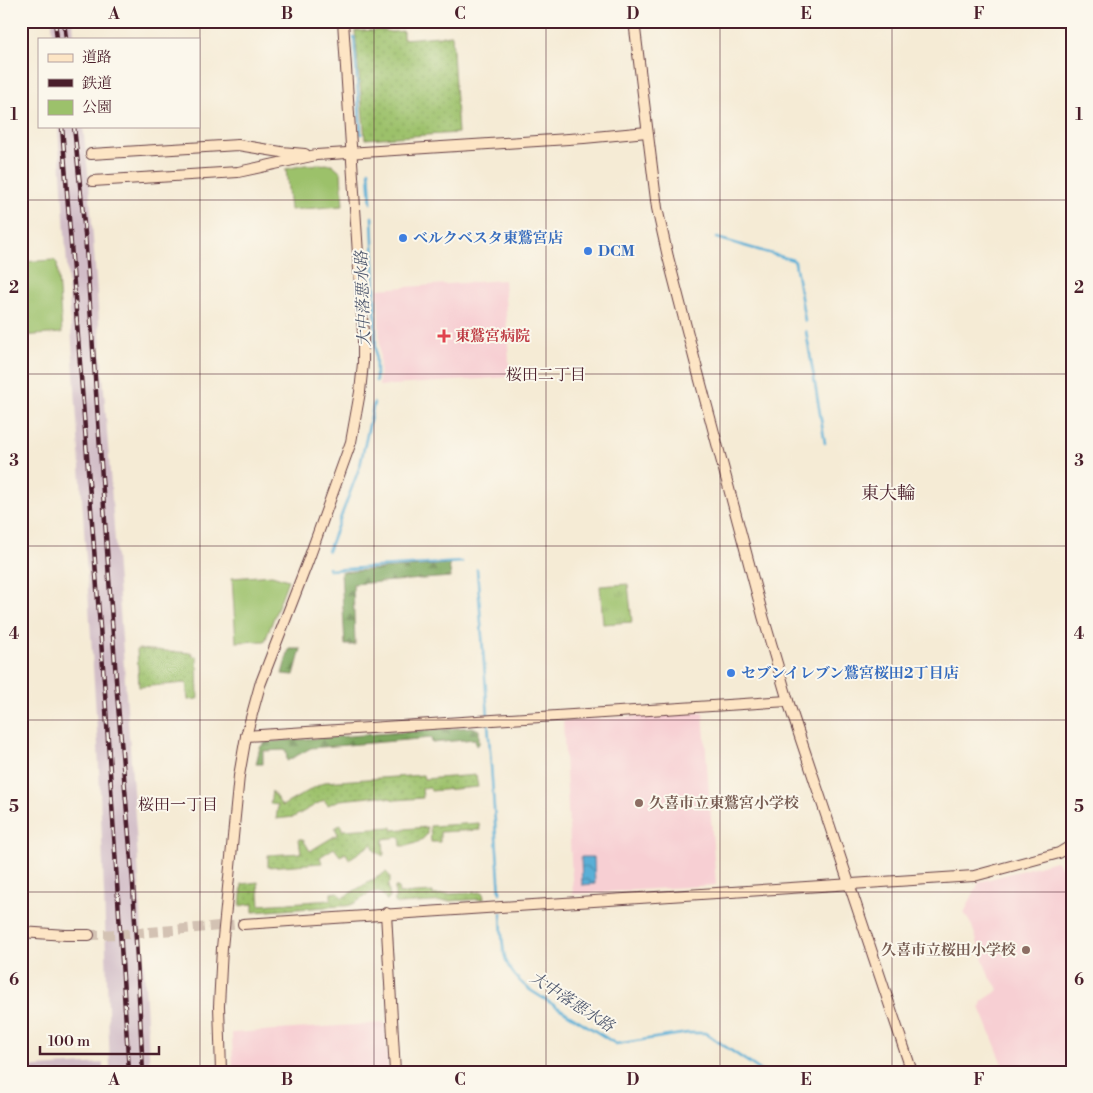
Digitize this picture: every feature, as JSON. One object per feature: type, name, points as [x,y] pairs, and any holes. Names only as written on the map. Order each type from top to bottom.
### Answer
[{"type":"street","points":[[221,1072],[219,1006],[224,924],[238,781],[246,736],[260,685],[351,442],[360,392],[363,363],[363,332],[343,21]]},
{"type":"street","points":[[634,21],[647,132],[658,208],[668,257],[788,701],[912,1072]]},
{"type":"street","points":[[93,181],[238,172],[316,155],[584,138],[647,132]]},
{"type":"street","points":[[91,154],[238,145],[316,155]]},
{"type":"street","points":[[246,736],[788,701]]},
{"type":"street","points":[[243,924],[386,913],[974,876],[1060,853],[1072,845]]},
{"type":"street","points":[[386,913],[395,1072]]},
{"type":"street","points":[[21,932],[89,935]]},
{"type":"shaded area","points":[[52,21],[73,21],[74,38],[53,38]]},
{"type":"shaded area","points":[[58,128],[83,128],[89,183],[137,845],[150,1072],[21,1072],[21,1068],[103,1063],[103,1070],[110,1069],[98,745]]},
{"type":"shaded area","name":"東鷲宮病院","points":[[504,280],[510,377],[379,386],[378,289]]},
{"type":"shaded area","name":"久喜市立東鷲宮小学校","points":[[703,712],[716,885],[573,894],[563,721]]},
{"type":"shaded area","name":"久喜市立桜田小学校","points":[[1056,861],[1072,877],[1072,1072],[1006,1072],[980,1007],[982,1001],[999,990],[988,974],[972,926],[964,913],[979,882]]},
{"type":"shaded area","points":[[385,1023],[388,1072],[233,1072],[232,1033]]},
{"type":"green space","points":[[381,30],[391,32],[403,31],[403,39],[452,35],[458,133],[365,139],[355,31]]},
{"type":"green space","points":[[332,164],[341,172],[343,206],[290,210],[286,169],[305,165]]},
{"type":"green space","points":[[54,260],[57,263],[62,333],[21,336],[21,262]]},
{"type":"green space","points":[[449,564],[451,577],[353,584],[355,645],[345,645],[341,572]]},
{"type":"green space","points":[[272,575],[288,580],[265,641],[236,642],[232,578]]},
{"type":"green space","points":[[628,584],[632,622],[603,624],[600,586]]},
{"type":"green space","points":[[137,649],[192,653],[192,656],[197,657],[198,699],[188,700],[186,683],[139,687]]},
{"type":"green space","points":[[289,649],[301,649],[294,675],[282,674]]},
{"type":"green space","points":[[473,727],[479,730],[479,744],[476,746],[475,739],[432,743],[431,738],[311,748],[287,761],[286,750],[263,751],[263,764],[256,764],[260,747],[266,742]]},
{"type":"green space","points":[[423,775],[424,779],[476,775],[478,787],[431,791],[430,788],[422,788],[423,798],[396,800],[380,796],[340,800],[328,805],[324,800],[294,817],[276,819],[278,805],[270,804],[272,791],[282,806],[324,782]]},
{"type":"green space","points":[[479,823],[480,830],[440,832],[440,842],[431,842],[430,826]]},
{"type":"green space","points":[[341,824],[342,830],[392,827],[392,830],[427,827],[427,834],[419,841],[405,846],[401,846],[400,837],[383,839],[383,856],[375,851],[372,844],[349,859],[346,853],[340,856],[334,848],[320,857],[322,863],[268,867],[268,855],[301,853],[299,839],[303,839],[310,851],[338,834],[335,828]]},
{"type":"green space","points":[[386,872],[390,876],[390,883],[388,885],[390,898],[387,901],[383,895],[375,892],[347,906],[253,912],[253,904],[240,907],[242,884],[258,882],[260,905],[331,900],[331,893],[338,892],[342,898]]},
{"type":"green space","points":[[395,887],[398,887],[399,894],[433,892],[433,895],[483,892],[484,899],[398,904],[395,902]]},
{"type":"water","points":[[581,857],[594,857],[595,884],[582,885]]},
{"type":"waterway","name":"大中落悪水路","points":[[354,37],[361,134]]},
{"type":"waterway","name":"大中落悪水路","points":[[369,171],[371,203]]},
{"type":"waterway","name":"大中落悪水路","points":[[372,217],[376,381]]},
{"type":"waterway","points":[[717,238],[793,260],[795,262],[805,321]]},
{"type":"waterway","points":[[806,331],[825,443]]},
{"type":"waterway","name":"大中落悪水路","points":[[328,551],[360,466],[374,403]]},
{"type":"waterway","name":"大中落悪水路","points":[[328,567],[329,570],[462,562]]},
{"type":"waterway","name":"大中落悪水路","points":[[477,569],[488,717]]},
{"type":"waterway","name":"大中落悪水路","points":[[488,723],[500,893]]},
{"type":"waterway","name":"大中落悪水路","points":[[501,913],[505,956],[508,965],[520,981],[530,990],[616,1044],[688,1033],[705,1033],[763,1072]]},
{"type":"tunnel","points":[[89,935],[126,934],[243,924]]},
{"type":"railway","points":[[55,21],[57,38]]},
{"type":"railway","points":[[64,21],[66,38]]},
{"type":"railway","points":[[62,128],[105,693],[129,1072]]},
{"type":"railway","points":[[74,128],[85,234],[117,693],[133,884],[143,1072]]},
{"type":"place","name":"ベルクベスタ東鷲宮店","points":[[403,238]]},
{"type":"place","name":"DCM","points":[[588,251]]},
{"type":"place","name":"東鷲宮病院","points":[[444,336]]},
{"type":"place","name":"セブンイレブン鷲宮桜田2丁目店","points":[[731,673]]},
{"type":"place","name":"久喜市立東鷲宮小学校","points":[[639,803]]},
{"type":"place","name":"久喜市立桜田小学校","points":[[1026,950]]},
{"type":"district","name":"桜田二丁目","points":[[546,375]]},
{"type":"district","name":"東大輪","points":[[888,493]]},
{"type":"district","name":"桜田一丁目","points":[[178,805]]}]
